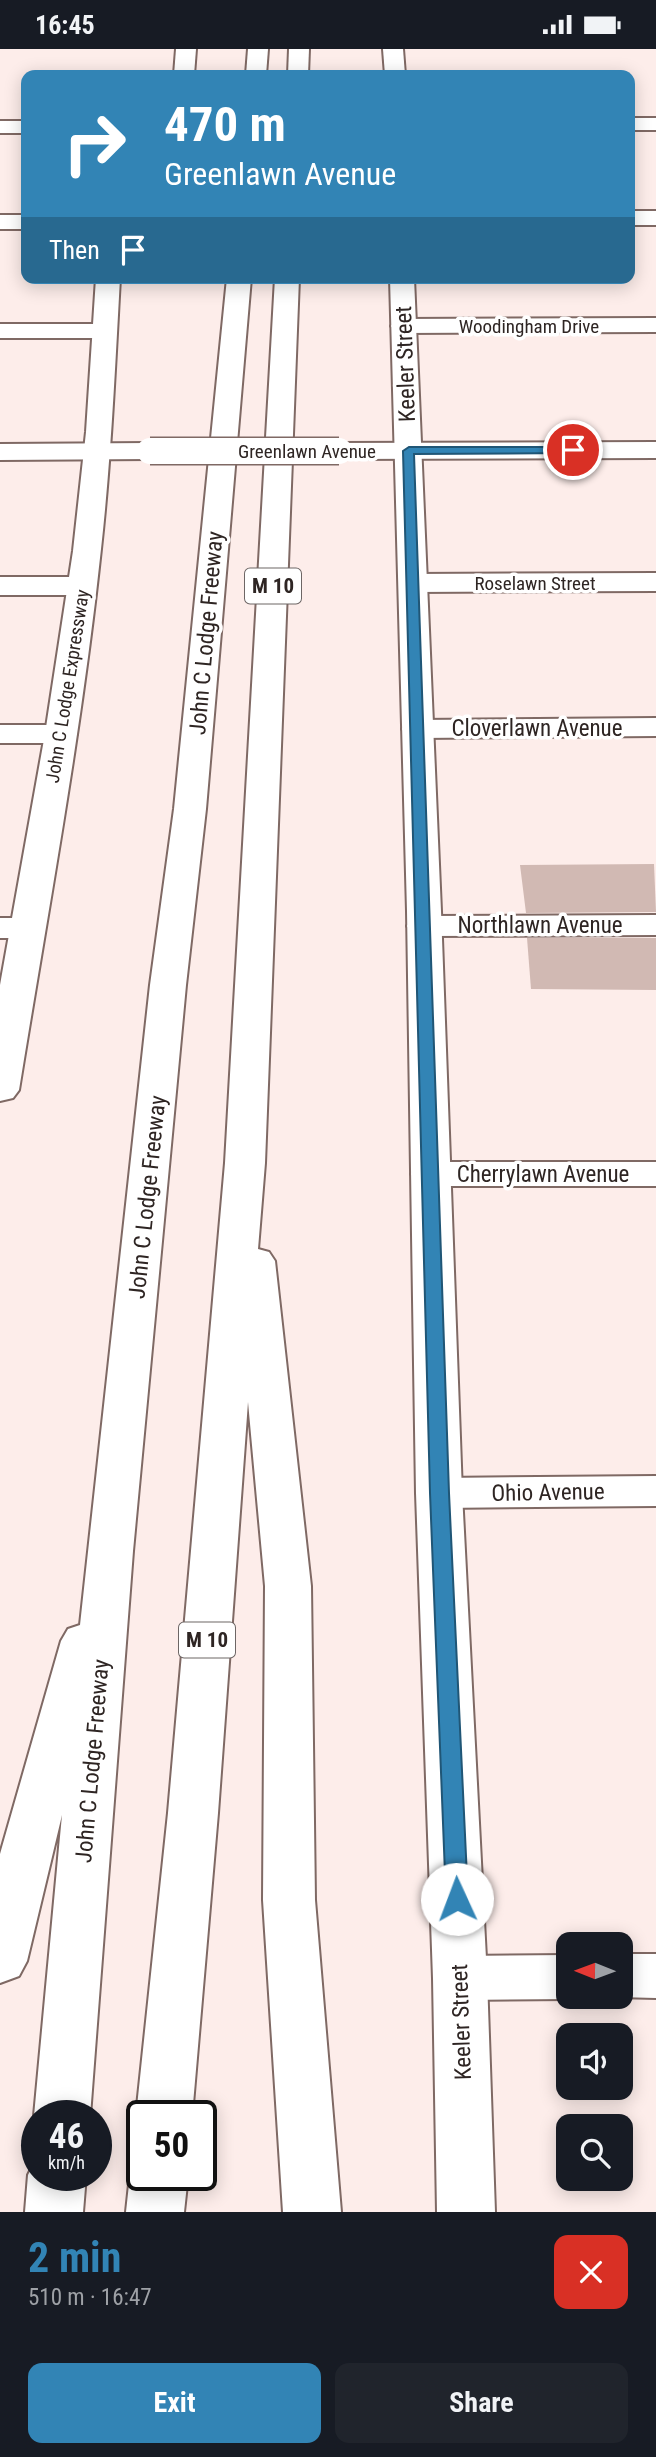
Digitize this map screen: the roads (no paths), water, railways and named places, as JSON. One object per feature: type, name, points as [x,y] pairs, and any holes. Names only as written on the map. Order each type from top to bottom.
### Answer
[{"type":"main road","points":[[184,70],[186,49]]},
{"type":"main road","points":[[256,70],[258,49]]},
{"type":"main road","points":[[393,49],[395,70]]},
{"type":"main road","points":[[298,70],[300,51]]},
{"type":"main road","points":[[635,124],[656,124]]},
{"type":"main road","points":[[0,127],[21,127]]},
{"type":"main road","points":[[635,218],[656,218]]},
{"type":"main road","points":[[0,222],[21,222]]},
{"type":"main road","name":"John C Lodge Expressway","points":[[0,1090],[14,928],[61,734],[82,586],[99,432],[108,284]]},
{"type":"main road","name":"John C Lodge Freeway","points":[[63,2100],[110,1551],[168,985],[190,809],[238,284]]},
{"type":"main road","name":"M 10","points":[[166,2100],[194,1799],[245,1163],[287,284]]},
{"type":"main road","name":"Keeler Street","points":[[402,284],[425,926],[439,1493],[460,1978],[466,2212]]},
{"type":"main road","name":"Woodingham Drive","points":[[403,326],[656,325]]},
{"type":"main road","points":[[0,331],[104,331]]},
{"type":"main road","name":"Greenlawn Avenue","points":[[0,452],[656,450]]},
{"type":"main road","name":"Roselawn Street","points":[[413,583],[656,582]]},
{"type":"main road","points":[[0,586],[82,586]]},
{"type":"main road","name":"Cloverlawn Avenue","points":[[418,729],[656,727]]},
{"type":"main road","points":[[0,734],[61,734]]},
{"type":"main road","name":"Northlawn Avenue","points":[[425,926],[656,925]]},
{"type":"main road","points":[[245,1163],[288,1586],[289,1900],[312,2212]]},
{"type":"main road","name":"Cherrylawn Avenue","points":[[431,1174],[656,1174]]},
{"type":"main road","name":"Ohio Avenue","points":[[439,1493],[656,1491]]},
{"type":"main road","points":[[0,1961],[22,1868],[110,1551]]},
{"type":"main road","points":[[634,1976],[656,1976]]},
{"type":"main road","points":[[460,1978],[556,1977]]},
{"type":"main road","points":[[54,2212],[56,2191]]},
{"type":"main road","points":[[155,2212],[157,2191]]}]
